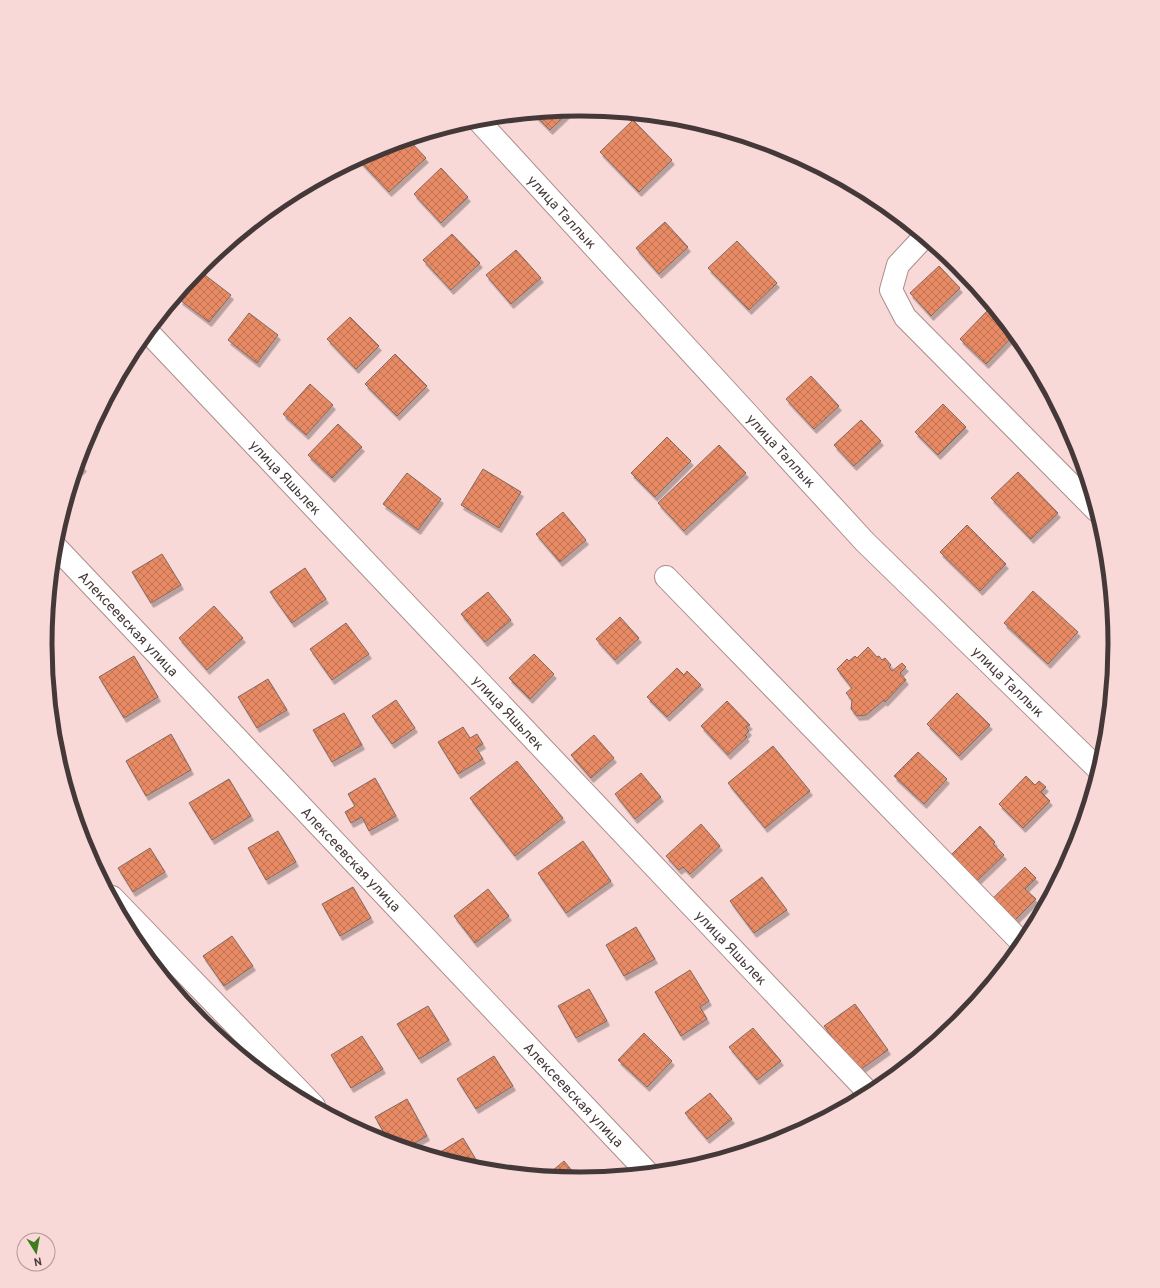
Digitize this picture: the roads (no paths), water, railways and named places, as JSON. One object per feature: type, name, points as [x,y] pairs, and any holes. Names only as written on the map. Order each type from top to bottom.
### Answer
[{"type":"street","name":"улица Таллык","points":[[483,125],[865,542],[1094,765]]},
{"type":"street","points":[[920,241],[898,265],[891,290],[905,316],[1089,503]]},
{"type":"street","name":"улица Яшьлек","points":[[152,336],[865,1088]]},
{"type":"street","name":"Алексеевская улица","points":[[60,552],[643,1168]]},
{"type":"street","points":[[666,577],[1018,939]]},
{"type":"street","points":[[124,909],[299,1090]]}]
